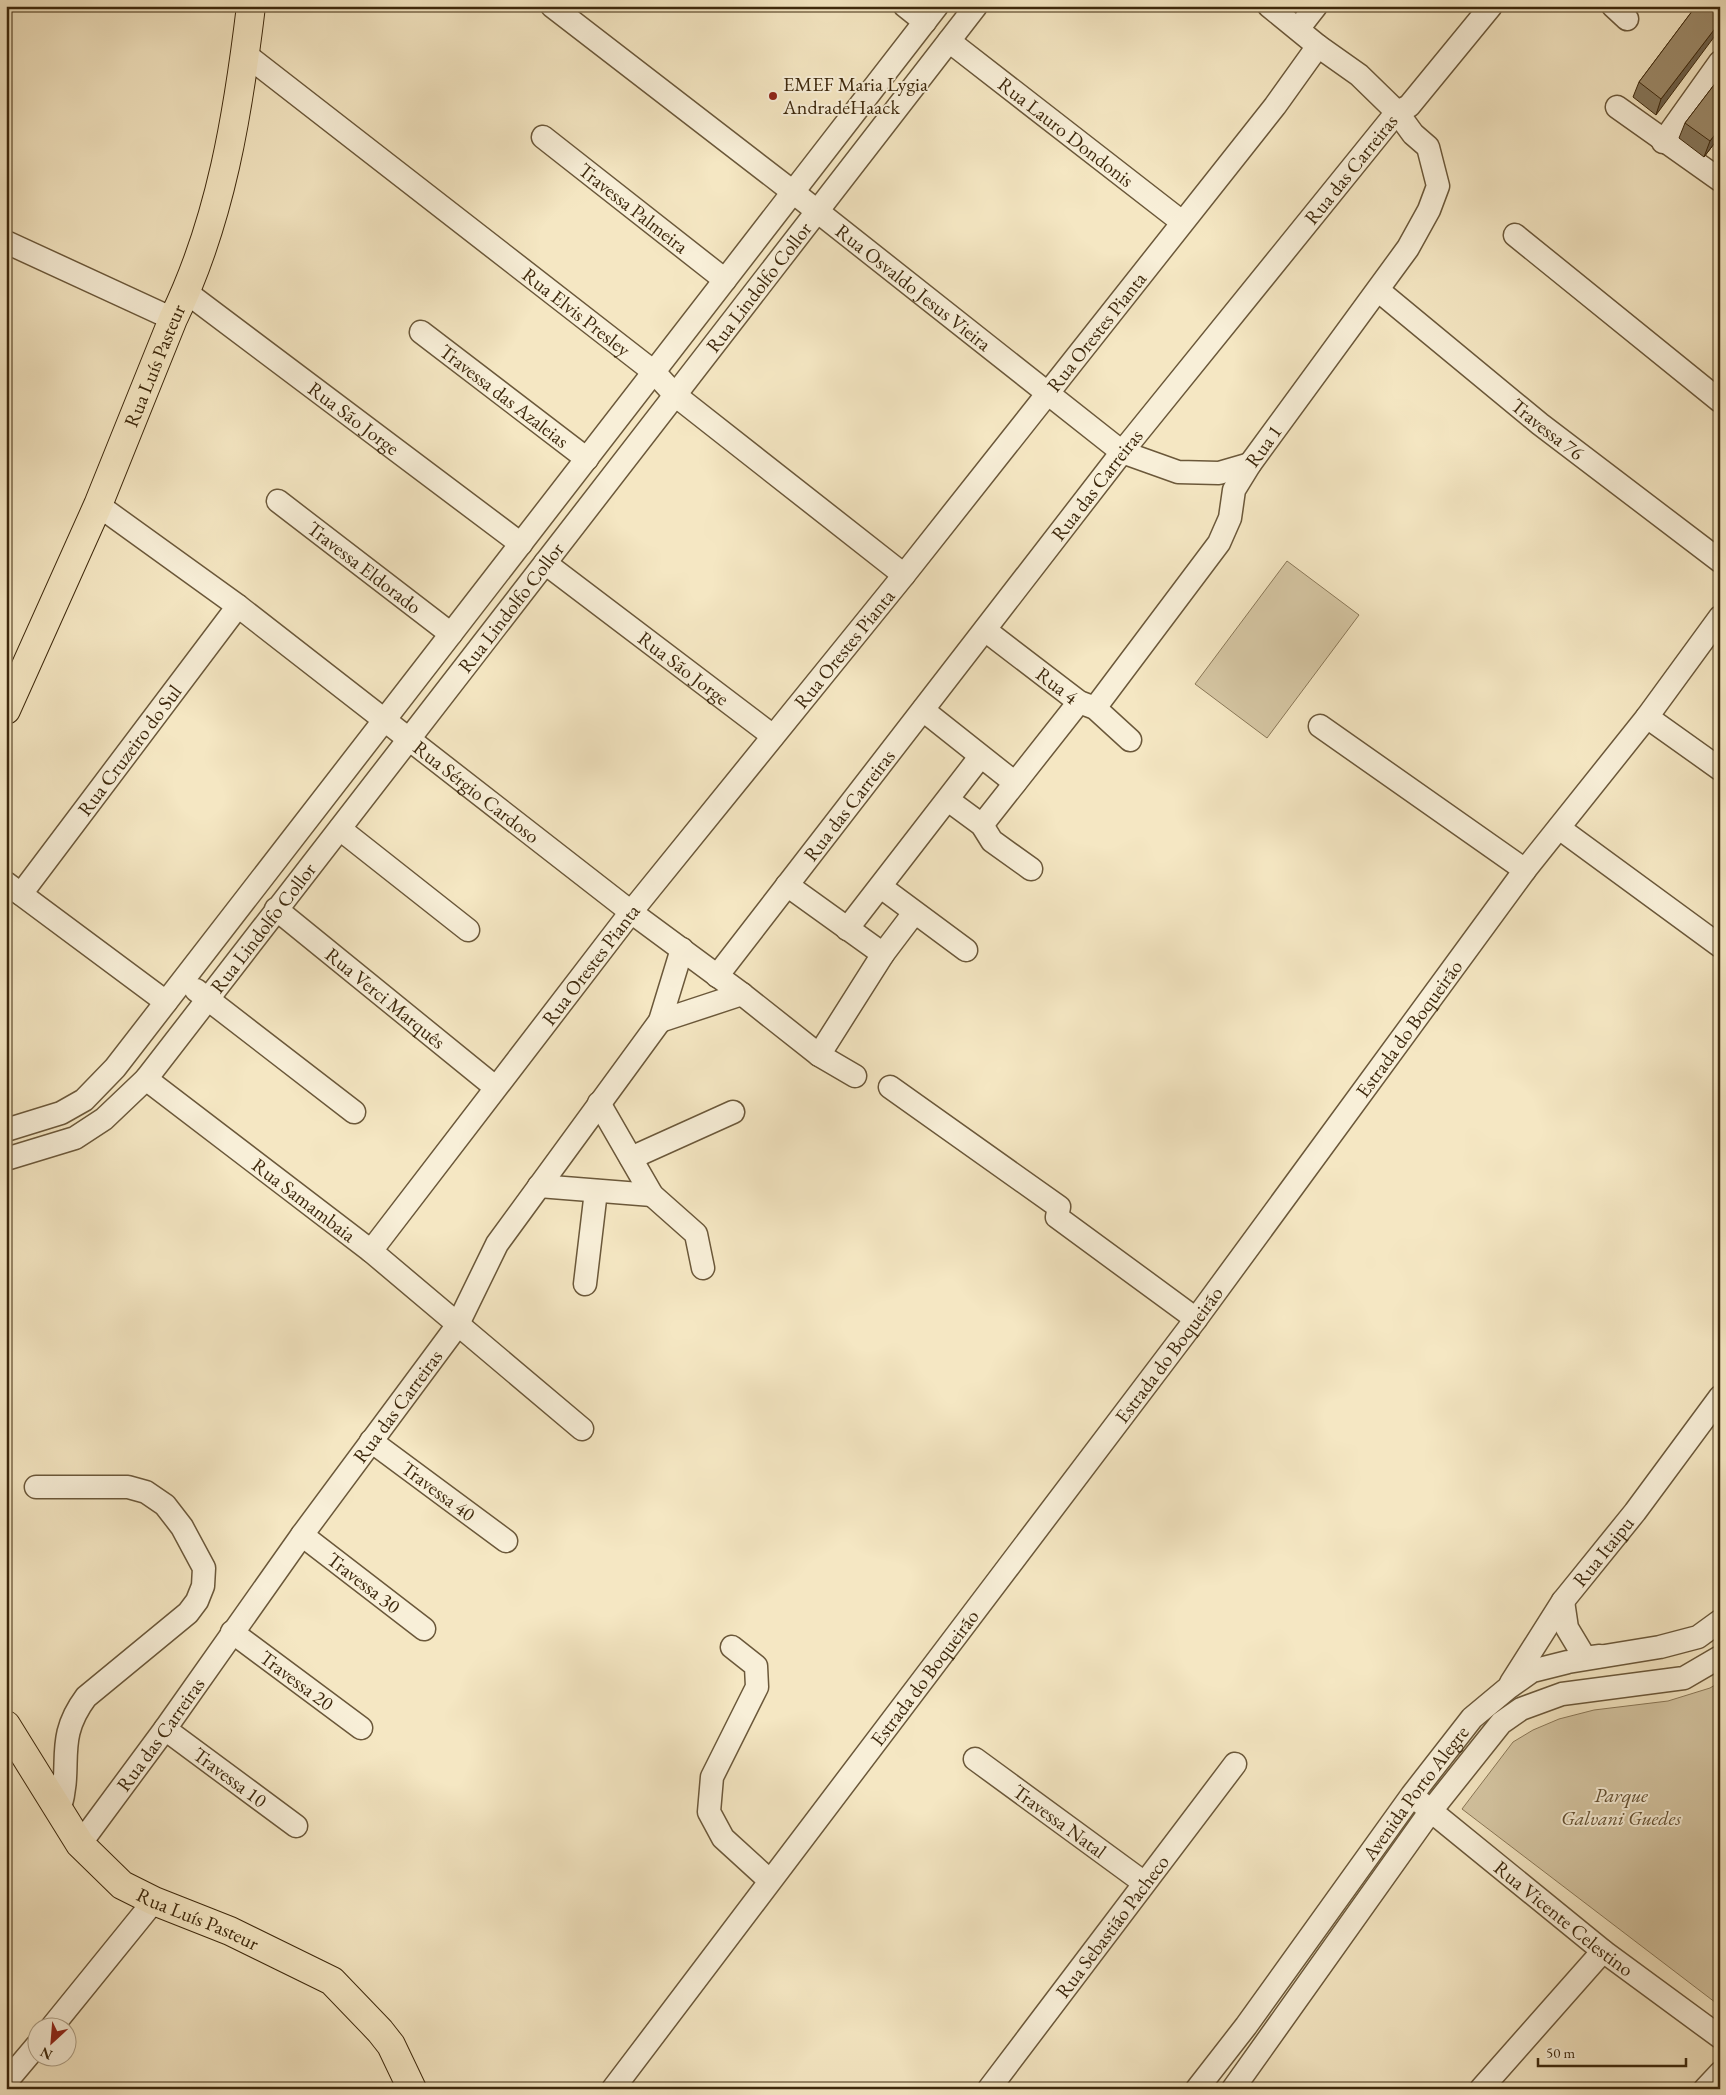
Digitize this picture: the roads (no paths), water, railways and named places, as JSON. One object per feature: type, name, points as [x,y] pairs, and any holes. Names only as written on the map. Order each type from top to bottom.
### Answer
[{"type":"main road","name":"Rua Luís Pasteur","points":[[6,710],[98,505],[173,319],[186,292],[210,227],[230,153],[251,6]]},
{"type":"main road","name":"Rua Luís Pasteur","points":[[6,1725],[80,1844],[122,1885],[154,1901],[230,1931],[332,1981],[391,2045],[412,2089]]},
{"type":"street","name":"Rua Osvaldo Jesus Vieira","points":[[552,6],[793,192],[1122,452],[1178,472],[1219,473],[1250,464]]},
{"type":"street","points":[[905,6],[931,14]]},
{"type":"street","name":"Rua Lindolfo Collor","points":[[6,1159],[75,1138],[104,1119],[146,1079],[976,6]]},
{"type":"street","points":[[1269,6],[1318,46],[1359,75],[1397,112]]},
{"type":"street","points":[[1298,29],[1316,6]]},
{"type":"street","name":"Rua das Carreiras","points":[[717,976],[1122,452],[1397,112],[1409,106],[1491,6]]},
{"type":"street","name":"Rua Lindolfo Collor","points":[[6,1130],[61,1113],[84,1100],[116,1068],[931,14]]},
{"type":"street","name":"Rua Lauro Dondonis","points":[[949,41],[1182,222]]},
{"type":"street","name":"Rua Orestes Pianta","points":[[371,1251],[631,912],[904,575],[1275,106],[1318,46]]},
{"type":"street","name":"Rua Elvis Presley","points":[[245,54],[654,372],[675,395],[904,575]]},
{"type":"street","points":[[1663,142],[1720,62]]},
{"type":"street","points":[[1617,107],[1663,142],[1720,180]]},
{"type":"street","name":"Rua 1","points":[[982,824],[1015,783],[1087,705],[1218,543],[1230,518],[1234,490],[1250,464],[1408,248],[1430,210],[1438,186],[1428,147],[1413,134],[1397,112]]},
{"type":"street","name":"Travessa Palmeira","points":[[543,137],[725,280]]},
{"type":"street","points":[[1515,235],[1720,401]]},
{"type":"street","points":[[6,242],[173,319]]},
{"type":"street","name":"Travessa 76","points":[[1379,290],[1540,424],[1720,561]]},
{"type":"street","name":"Rua São Jorge","points":[[186,292],[521,544]]},
{"type":"street","name":"Travessa das Azaleias","points":[[421,332],[587,459]]},
{"type":"street","name":"Travessa Eldorado","points":[[278,501],[451,634]]},
{"type":"street","name":"Rua Sérgio Cardoso","points":[[98,505],[238,606],[631,912],[742,994],[819,1055],[856,1076]]},
{"type":"street","name":"Rua São Jorge","points":[[545,563],[773,736]]},
{"type":"street","name":"Rua Cruzeiro do Sul","points":[[14,888],[238,606]]},
{"type":"street","name":"Estrada do Boqueirão","points":[[612,2089],[1196,1319],[1525,870],[1647,717],[1720,618]]},
{"type":"street","name":"Rua 4","points":[[985,630],[1087,705],[1130,740]]},
{"type":"street","points":[[923,710],[1015,783]]},
{"type":"street","points":[[1647,717],[1720,769]]},
{"type":"street","points":[[1320,726],[1525,870]]},
{"type":"street","points":[[847,929],[980,756]]},
{"type":"street","points":[[948,800],[982,824],[992,841],[1031,869]]},
{"type":"street","points":[[340,828],[468,930]]},
{"type":"street","points":[[1559,828],[1720,946]]},
{"type":"street","points":[[787,885],[883,954]]},
{"type":"street","points":[[881,887],[966,950]]},
{"type":"street","points":[[14,888],[166,1002]]},
{"type":"street","name":"Rua Verci Marquês","points":[[276,909],[496,1086]]},
{"type":"street","points":[[819,1055],[883,954],[914,913]]},
{"type":"street","name":"Rua das Carreiras","points":[[80,1844],[165,1729],[302,1535],[457,1326],[498,1244],[660,1021],[682,949]]},
{"type":"street","points":[[182,982],[208,998],[354,1112]]},
{"type":"street","points":[[660,1021],[742,994]]},
{"type":"street","name":"Rua Samambaia","points":[[146,1079],[371,1251],[457,1326],[582,1430]]},
{"type":"street","points":[[890,1087],[1059,1207],[1057,1217],[1196,1319]]},
{"type":"street","points":[[599,1103],[652,1195],[696,1234],[702,1268]]},
{"type":"street","points":[[631,1158],[733,1112]]},
{"type":"street","points":[[540,1186],[652,1195]]},
{"type":"street","points":[[585,1284],[596,1191]]},
{"type":"street","name":"Rua Itaipu","points":[[1508,1688],[1563,1601],[1635,1512],[1720,1397]]},
{"type":"street","name":"Travessa 40","points":[[371,1441],[506,1541]]},
{"type":"street","points":[[36,1487],[128,1487],[146,1492],[164,1505],[182,1527],[204,1568],[203,1586],[197,1601],[188,1613],[86,1698],[76,1710],[65,1739],[65,1790],[60,1808],[56,1808]]},
{"type":"street","name":"Travessa 30","points":[[302,1535],[424,1629]]},
{"type":"street","points":[[1563,1601],[1567,1628],[1585,1658],[1601,1656]]},
{"type":"street","name":"Avenida Porto Alegre","points":[[1197,2089],[1246,2026],[1412,1795],[1472,1718],[1532,1671],[1601,1656],[1660,1647],[1698,1637],[1720,1621]]},
{"type":"street","name":"Travessa 20","points":[[232,1632],[361,1728]]},
{"type":"street","points":[[732,1647],[756,1666],[757,1686],[712,1777],[709,1812],[724,1838],[769,1880]]},
{"type":"street","name":"Avenida Porto Alegre","points":[[1233,2089],[1430,1812],[1501,1722],[1521,1709],[1562,1694],[1684,1678],[1720,1656]]},
{"type":"street","points":[[1508,1688],[1521,1709]]},
{"type":"street","name":"Travessa 10","points":[[165,1729],[296,1826]]},
{"type":"street","name":"Travessa Natal","points":[[976,1759],[1143,1882]]},
{"type":"street","name":"Rua Sebastião Pacheco","points":[[989,2089],[1143,1882],[1235,1764]]},
{"type":"street","name":"Rua Vicente Celestino","points":[[1412,1795],[1430,1812],[1603,1951],[1720,2037]]},
{"type":"street","points":[[59,2018],[154,1901]]},
{"type":"street","points":[[1481,2089],[1603,1951]]},
{"type":"street","points":[[1246,2026],[1267,2042]]},
{"type":"street","points":[[6,2082],[28,2056]]},
{"type":"street","points":[[1705,2089],[1720,2073]]},
{"type":"place","name":"EMEF Maria Lygia AndradeHaack","points":[[773,96]]},
{"type":"park label","name":"Parque Galvani Guedes","points":[[1621,1806]]}]
